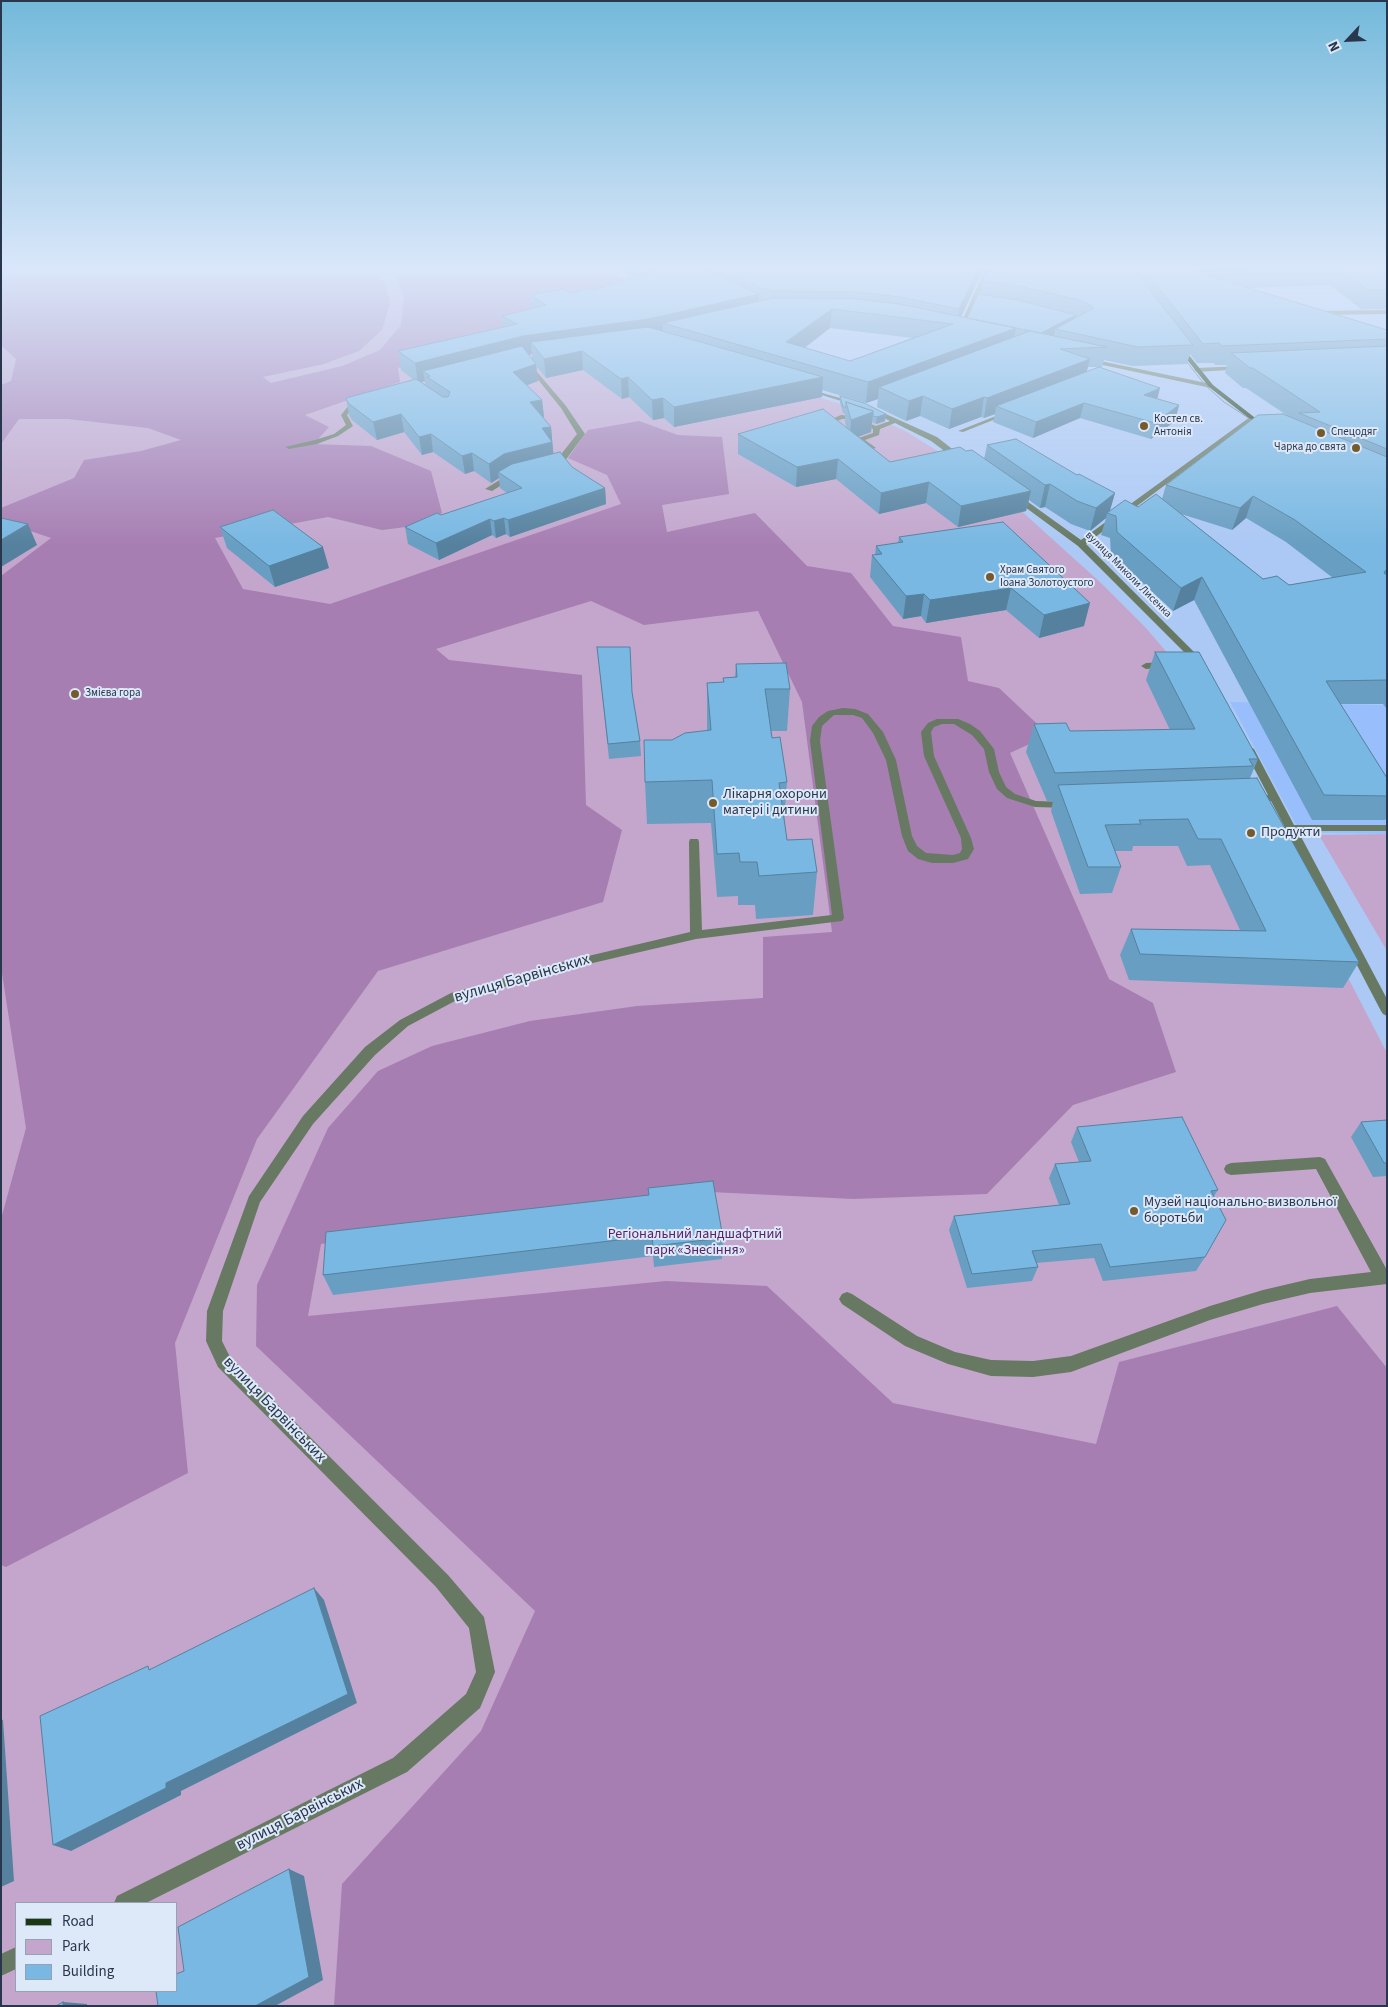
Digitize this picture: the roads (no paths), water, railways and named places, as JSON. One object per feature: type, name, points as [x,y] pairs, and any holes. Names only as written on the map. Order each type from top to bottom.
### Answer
[{"type":"main road","points":[[1189,359],[1211,386],[1252,418],[1277,431]]},
{"type":"street","points":[[525,359],[564,407],[581,434],[558,464],[539,469]]},
{"type":"street","points":[[516,361],[528,359]]},
{"type":"street","points":[[1079,359],[1211,386]]},
{"type":"street","points":[[1197,370],[1248,367]]},
{"type":"street","points":[[1107,375],[1122,368]]},
{"type":"street","points":[[800,387],[866,407],[934,439],[965,461]]},
{"type":"street","points":[[290,447],[317,442],[350,426],[344,415],[348,409],[352,405],[370,399]]},
{"type":"street","points":[[866,407],[879,402]]},
{"type":"street","points":[[961,431],[1016,410]]},
{"type":"street","points":[[811,428],[842,417],[848,417],[876,428],[896,421]]},
{"type":"street","points":[[1081,544],[1252,418]]},
{"type":"street","points":[[876,428],[877,434],[860,439],[880,454]]},
{"type":"street","points":[[489,489],[510,476],[519,474]]},
{"type":"street","name":"вулиця Миколи Лисенка","points":[[1005,489],[1081,544],[1202,666],[1179,664],[1146,666]]},
{"type":"street","name":"вулиця Барвінських","points":[[126,1902],[400,1765],[474,1701],[486,1672],[477,1624],[442,1581],[224,1362],[214,1341],[215,1311],[254,1200],[308,1120],[370,1051],[404,1023],[451,998],[568,965],[696,935],[838,918],[815,741],[818,726],[822,719],[831,714],[843,711],[855,712],[865,716],[878,732],[891,760],[907,836],[912,848],[922,856],[932,859],[953,859],[964,856],[968,849],[966,838],[929,756],[926,732],[931,725],[940,721],[955,720],[976,733],[989,749],[994,772],[1002,789],[1011,796],[1035,804],[1077,805]]},
{"type":"street","points":[[1244,740],[1387,1011]]},
{"type":"street","points":[[1242,799],[1274,798]]},
{"type":"street","points":[[1290,828],[1387,828]]},
{"type":"street","points":[[694,842],[696,935]]},
{"type":"street","points":[[847,1299],[911,1340],[954,1359],[991,1368],[1034,1369],[1071,1364],[1210,1313],[1263,1297],[1310,1286],[1385,1278],[1320,1163],[1231,1169]]},
{"type":"street","points":[[1,1965],[15,1958]]},
{"type":"tram line","points":[[1184,359],[1205,385],[1224,402],[1262,427]]},
{"type":"place","name":"Костел св. Антонія","points":[[1144,426]]},
{"type":"place","name":"Спецодяг","points":[[1321,433]]},
{"type":"place","name":"Чарка до свята","points":[[1356,448]]},
{"type":"place","name":"Храм Святого Іоана Золотоустого","points":[[990,577]]},
{"type":"place","name":"Змієва гора","points":[[75,694]]},
{"type":"place","name":"Лікарня охорони матері і дитини","points":[[713,803]]},
{"type":"place","name":"Продукти","points":[[1251,833]]},
{"type":"place","name":"Музей національно-визвольної боротьби","points":[[1134,1211]]},
{"type":"park label","name":"Регіональний ландшафтний парк «Знесіння»","points":[[695,1244]]}]
